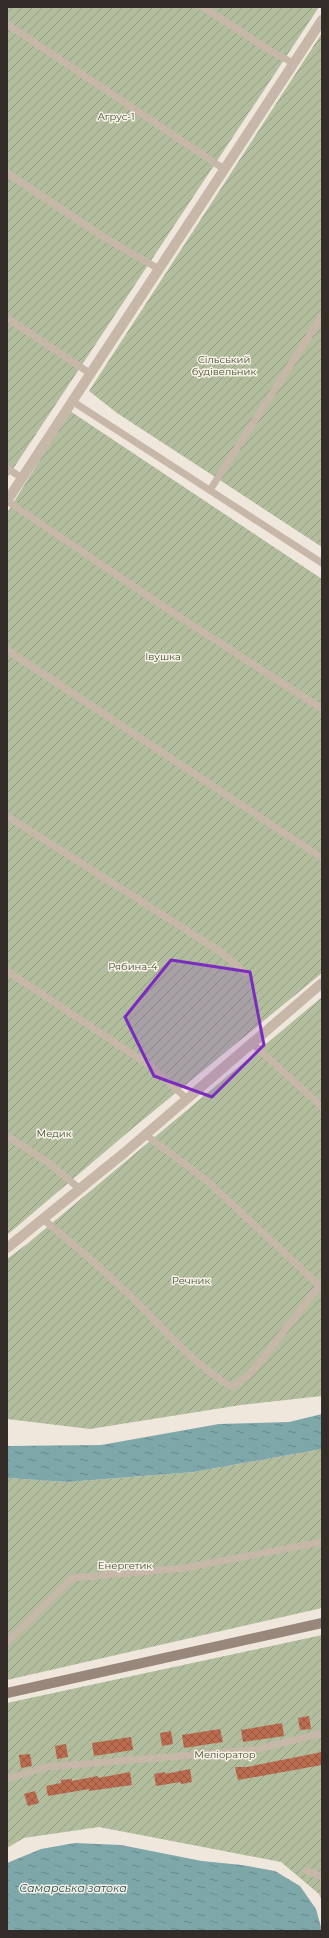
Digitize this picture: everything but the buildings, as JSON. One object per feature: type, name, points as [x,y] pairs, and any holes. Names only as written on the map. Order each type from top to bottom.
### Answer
[{"type":"street","points":[[7,501],[322,20]]},
{"type":"street","points":[[7,1248],[146,1135],[322,983]]},
{"type":"street","points":[[7,1693],[322,1623]]},
{"type":"lane","points":[[203,7],[269,50],[293,63]]},
{"type":"lane","points":[[7,24],[224,169]]},
{"type":"lane","points":[[7,173],[102,236],[159,269]]},
{"type":"lane","points":[[210,490],[322,316]]},
{"type":"lane","points":[[7,318],[91,374]]},
{"type":"lane","points":[[72,401],[322,563]]},
{"type":"lane","points":[[7,468],[22,478]]},
{"type":"lane","points":[[7,501],[322,709]]},
{"type":"lane","points":[[7,650],[322,858]]},
{"type":"lane","points":[[7,816],[221,952],[245,973]]},
{"type":"lane","points":[[7,971],[152,1067],[187,1099]]},
{"type":"lane","points":[[252,1043],[322,1106]]},
{"type":"lane","points":[[43,1219],[120,1286],[196,1360],[217,1378],[232,1387],[252,1372],[321,1285],[206,1180],[146,1135]]},
{"type":"lane","points":[[7,1136],[46,1161],[80,1189]]},
{"type":"lane","points":[[7,1642],[72,1578],[184,1568],[322,1542]]},
{"type":"lane","points":[[7,1779],[46,1767],[254,1750],[322,1733]]},
{"type":"lane","points":[[307,1871],[322,1877]]},
{"type":"highlighted area","points":[[171,960],[250,972],[264,1045],[212,1097],[154,1076],[125,1017]]},
{"type":"green space","name":"Агрус-1","points":[[7,7],[319,7],[7,478]]},
{"type":"green space","name":"Сільський будівельник","points":[[322,33],[322,547],[117,413],[89,391]]},
{"type":"green space","points":[[70,411],[322,579],[322,973],[133,1128],[7,1235],[7,513]]},
{"type":"green space","name":"Речник","points":[[322,997],[322,1396],[241,1405],[90,1429],[7,1419],[7,1259],[27,1244]]},
{"type":"green space","name":"Енергетик","points":[[322,1449],[322,1608],[7,1680],[7,1478],[67,1482],[194,1472]]},
{"type":"green space","name":"Меліоратор","points":[[322,1635],[322,1901],[319,1894],[281,1862],[99,1827],[24,1838],[7,1848],[7,1703]]},
{"type":"water","points":[[322,1414],[322,1449],[194,1472],[67,1482],[7,1478],[7,1446],[101,1445],[219,1424],[289,1422]]},
{"type":"water","name":"Самарська затока","points":[[75,1843],[121,1845],[202,1861],[242,1865],[275,1871],[300,1886],[316,1909],[322,1931],[7,1931],[7,1863],[41,1849]]},
{"type":"park label","name":"Івушка","points":[[163,656]]},
{"type":"park label","name":"Рябина-4","points":[[133,966]]},
{"type":"park label","name":"Медик","points":[[54,1133]]}]
